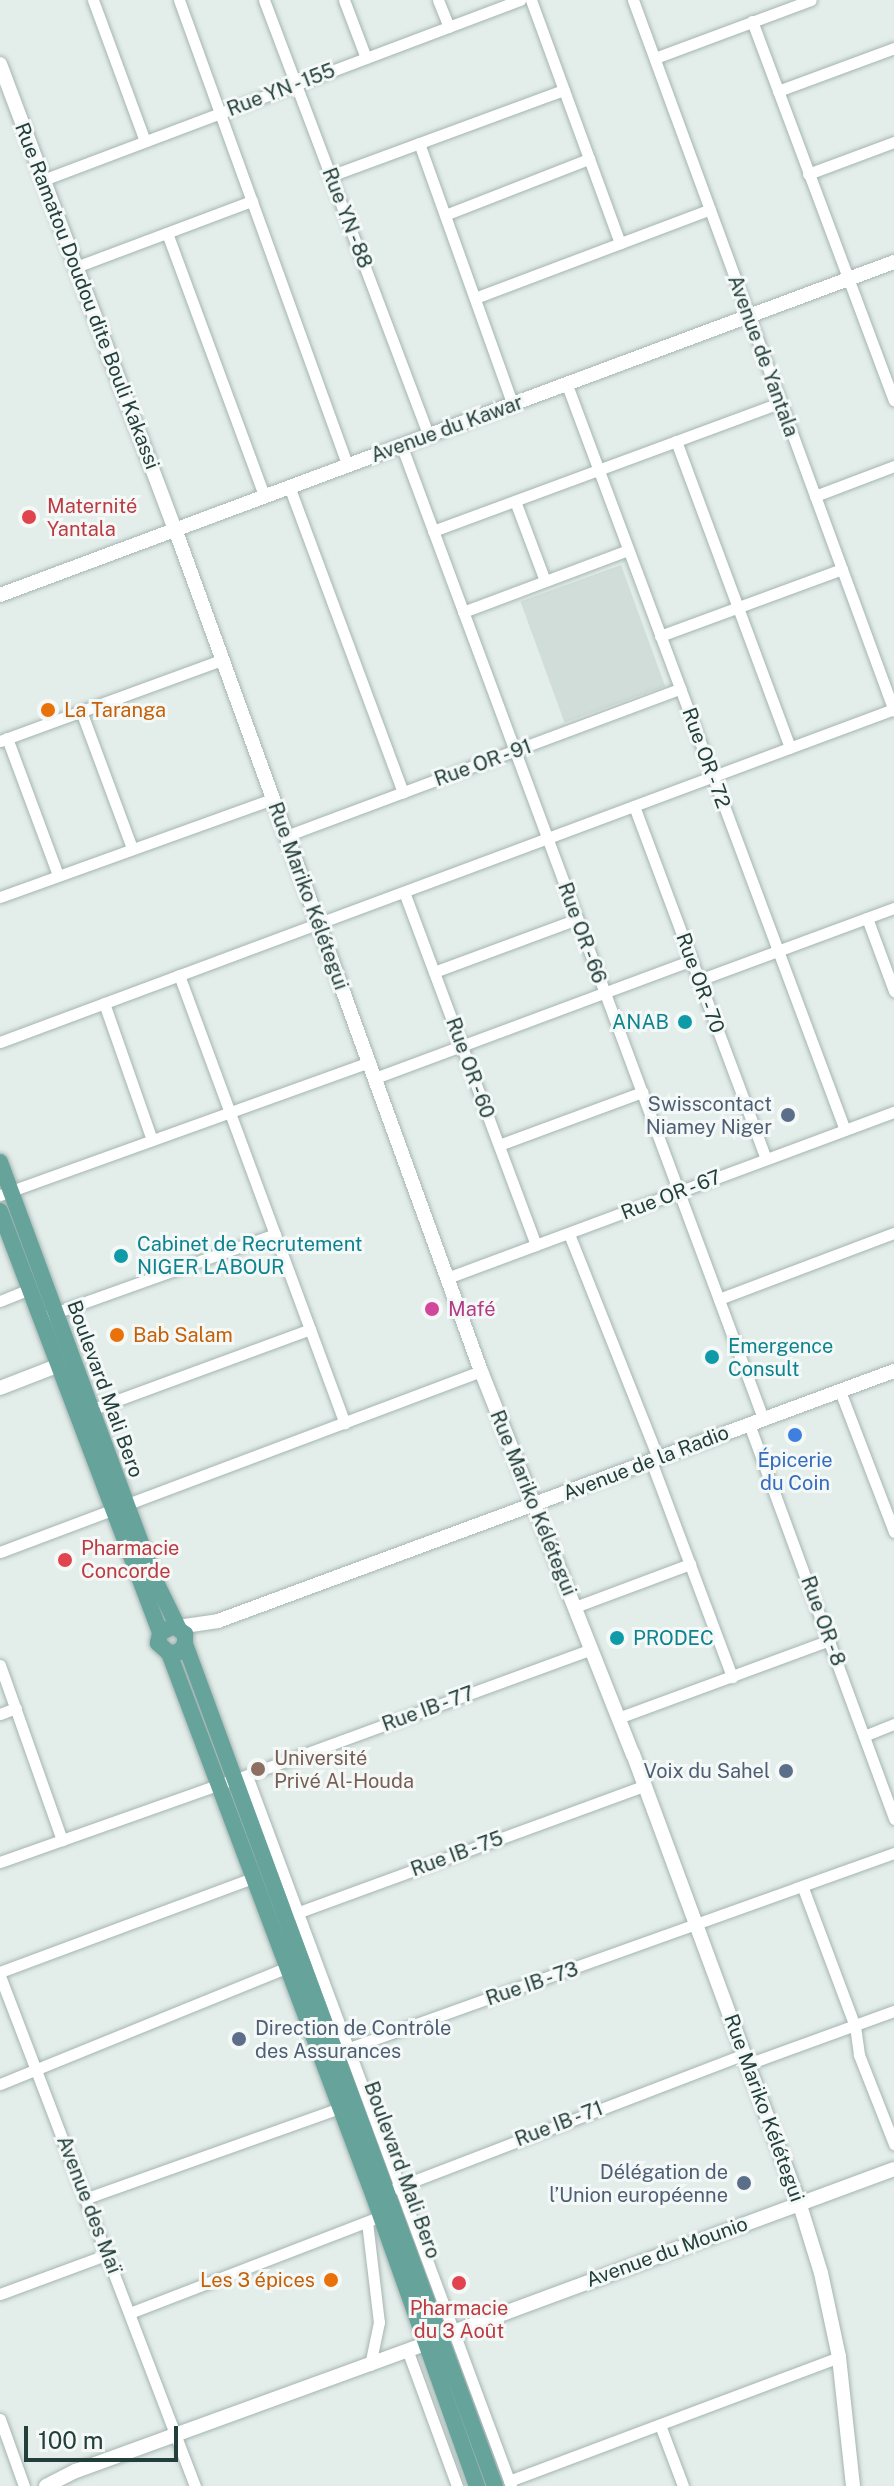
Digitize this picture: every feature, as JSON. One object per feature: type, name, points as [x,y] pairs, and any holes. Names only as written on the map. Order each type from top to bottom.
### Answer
[{"type":"main road","name":"Boulevard Mali Bero","points":[[0,1162],[5,1193],[119,1507],[160,1633]]},
{"type":"main road","name":"Boulevard Mali Bero","points":[[0,1211],[29,1289],[48,1316]]},
{"type":"main road","name":"Boulevard Mali Bero","points":[[119,1507],[178,1627]]},
{"type":"main road","points":[[166,1627],[178,1627],[185,1634],[185,1644],[179,1652],[169,1653],[160,1648],[160,1633],[166,1627]]},
{"type":"main road","name":"Boulevard Mali Bero","points":[[185,1644],[439,2338],[477,2486]]},
{"type":"main road","name":"Boulevard Mali Bero","points":[[169,1653],[234,1780],[255,1877],[284,1917],[288,1967],[335,2053],[340,2108],[387,2191]]},
{"type":"main road","name":"Boulevard Mali Bero","points":[[387,2191],[374,2219],[439,2338],[505,2484]]},
{"type":"street","points":[[93,0],[145,141]]},
{"type":"street","points":[[179,0],[347,465]]},
{"type":"street","name":"Rue YN - 88","points":[[264,0],[429,437]]},
{"type":"street","points":[[344,0],[366,58]]},
{"type":"street","points":[[438,0],[449,27]]},
{"type":"street","name":"Rue YN - 155","points":[[43,180],[520,0]]},
{"type":"street","points":[[531,0],[620,243]]},
{"type":"street","name":"Avenue de Yantala","points":[[633,0],[894,710]]},
{"type":"street","points":[[655,58],[811,0]]},
{"type":"street","points":[[752,21],[848,279],[889,372],[894,400]]},
{"type":"street","points":[[778,91],[894,48]]},
{"type":"street","name":"Rue Ramatou Doudou dite Bouli Kakassi","points":[[0,64],[175,529]]},
{"type":"street","points":[[330,176],[564,90]]},
{"type":"street","points":[[808,174],[894,142]]},
{"type":"street","points":[[419,143],[513,406]]},
{"type":"street","points":[[445,215],[589,159]]},
{"type":"street","points":[[76,267],[252,201]]},
{"type":"street","points":[[475,298],[710,209]]},
{"type":"street","points":[[167,233],[264,495]]},
{"type":"street","name":"Avenue du Kawar","points":[[0,595],[894,262]]},
{"type":"street","name":"Rue OR - 72","points":[[567,385],[845,1130]]},
{"type":"street","points":[[433,531],[781,402]]},
{"type":"street","points":[[676,441],[790,748]]},
{"type":"street","name":"Rue OR - 66","points":[[402,447],[763,1418]]},
{"type":"street","points":[[815,496],[894,466]]},
{"type":"street","points":[[289,486],[403,792]]},
{"type":"street","points":[[515,501],[545,581]]},
{"type":"street","name":"Rue Mariko Kélétegui","points":[[175,529],[481,1371],[618,1718],[799,2202],[821,2273],[839,2357],[853,2486]]},
{"type":"street","points":[[463,612],[628,550]]},
{"type":"street","points":[[660,636],[842,569]]},
{"type":"street","points":[[58,875],[4,739],[221,660]]},
{"type":"street","name":"Rue OR - 91","points":[[286,836],[680,689]]},
{"type":"street","points":[[0,1042],[894,710]]},
{"type":"street","points":[[81,711],[132,848]]},
{"type":"street","points":[[0,897],[272,799]]},
{"type":"street","name":"Rue OR - 70","points":[[634,806],[766,1159]]},
{"type":"street","name":"Rue OR - 60","points":[[404,892],[536,1245]]},
{"type":"street","points":[[699,980],[894,908]]},
{"type":"street","points":[[867,918],[894,991]]},
{"type":"street","points":[[434,972],[577,919]]},
{"type":"street","points":[[375,1078],[692,960]]},
{"type":"street","points":[[179,975],[345,1423]]},
{"type":"street","points":[[104,1003],[152,1140]]},
{"type":"street","points":[[5,1193],[369,1062]]},
{"type":"street","points":[[499,1145],[642,1092]]},
{"type":"street","name":"Rue OR - 67","points":[[447,1278],[894,1112]]},
{"type":"street","points":[[719,1299],[894,1233]]},
{"type":"street","points":[[48,1316],[275,1234]]},
{"type":"street","points":[[569,1234],[655,1459],[732,1677]]},
{"type":"street","points":[[0,1301],[29,1289]]},
{"type":"street","points":[[84,1412],[310,1329]]},
{"type":"street","points":[[0,1388],[65,1363]]},
{"type":"street","points":[[0,1552],[481,1371]]},
{"type":"street","name":"Avenue de la Radio","points":[[178,1627],[218,1621],[894,1371]]},
{"type":"street","points":[[840,1391],[894,1532]]},
{"type":"street","name":"Rue OR - 8","points":[[749,1424],[894,1819]]},
{"type":"street","points":[[575,1607],[690,1564]]},
{"type":"street","name":"Avenue de la Radio","points":[[185,1644],[218,1621]]},
{"type":"street","points":[[618,1718],[830,1640]]},
{"type":"street","name":"Rue IB - 77","points":[[0,1862],[591,1649]]},
{"type":"street","points":[[0,1665],[62,1840]]},
{"type":"street","points":[[0,1714],[16,1708]]},
{"type":"street","points":[[864,1736],[894,1724]]},
{"type":"street","name":"Rue IB - 75","points":[[284,1917],[644,1786]]},
{"type":"street","name":"Rue IB - 73","points":[[335,2053],[894,1853]]},
{"type":"street","points":[[0,1974],[255,1877]]},
{"type":"street","points":[[803,1888],[855,2026],[857,2048],[894,2144]]},
{"type":"street","points":[[0,2084],[288,1967]]},
{"type":"street","name":"Avenue des Maï","points":[[0,1974],[195,2486]]},
{"type":"street","name":"Rue IB - 71","points":[[387,2191],[746,2059],[894,2011]]},
{"type":"street","points":[[87,2198],[340,2108]]},
{"type":"street","name":"Avenue du Mounio","points":[[46,2486],[175,2435],[408,2352],[799,2202],[894,2169]]},
{"type":"street","points":[[130,2313],[374,2219],[379,2322],[370,2365]]},
{"type":"street","points":[[0,2294],[108,2254]]},
{"type":"street","points":[[408,2352],[457,2486]]},
{"type":"street","points":[[505,2484],[839,2357]]},
{"type":"street","points":[[0,2419],[24,2486]]},
{"type":"street","points":[[660,2425],[683,2486]]},
{"type":"shaded area","points":[[621,565],[665,686],[565,723],[520,602]]},
{"type":"place","name":"Maternité Yantala","points":[[29,517]]},
{"type":"place","name":"La Taranga","points":[[48,710]]},
{"type":"place","name":"ANAB","points":[[685,1022]]},
{"type":"place","name":"Swisscontact Niamey Niger","points":[[788,1115]]},
{"type":"place","name":"Cabinet de Recrutement NIGER LABOUR","points":[[121,1256]]},
{"type":"place","name":"Mafé","points":[[432,1309]]},
{"type":"place","name":"Bab Salam","points":[[117,1335]]},
{"type":"place","name":"Emergence Consult","points":[[712,1357]]},
{"type":"place","name":"Épicerie du Coin","points":[[795,1435]]},
{"type":"place","name":"Pharmacie Concorde","points":[[65,1560]]},
{"type":"place","name":"PRODEC","points":[[617,1638]]},
{"type":"place","name":"Université Privé Al-Houda","points":[[258,1769]]},
{"type":"place","name":"Voix du Sahel","points":[[786,1771]]},
{"type":"place","name":"Direction de Contrôle des Assurances","points":[[239,2039]]},
{"type":"place","name":"Délégation de l’Union européenne","points":[[744,2183]]},
{"type":"place","name":"Les 3 épices","points":[[331,2280]]},
{"type":"place","name":"Pharmacie du 3 Août","points":[[459,2283]]}]
